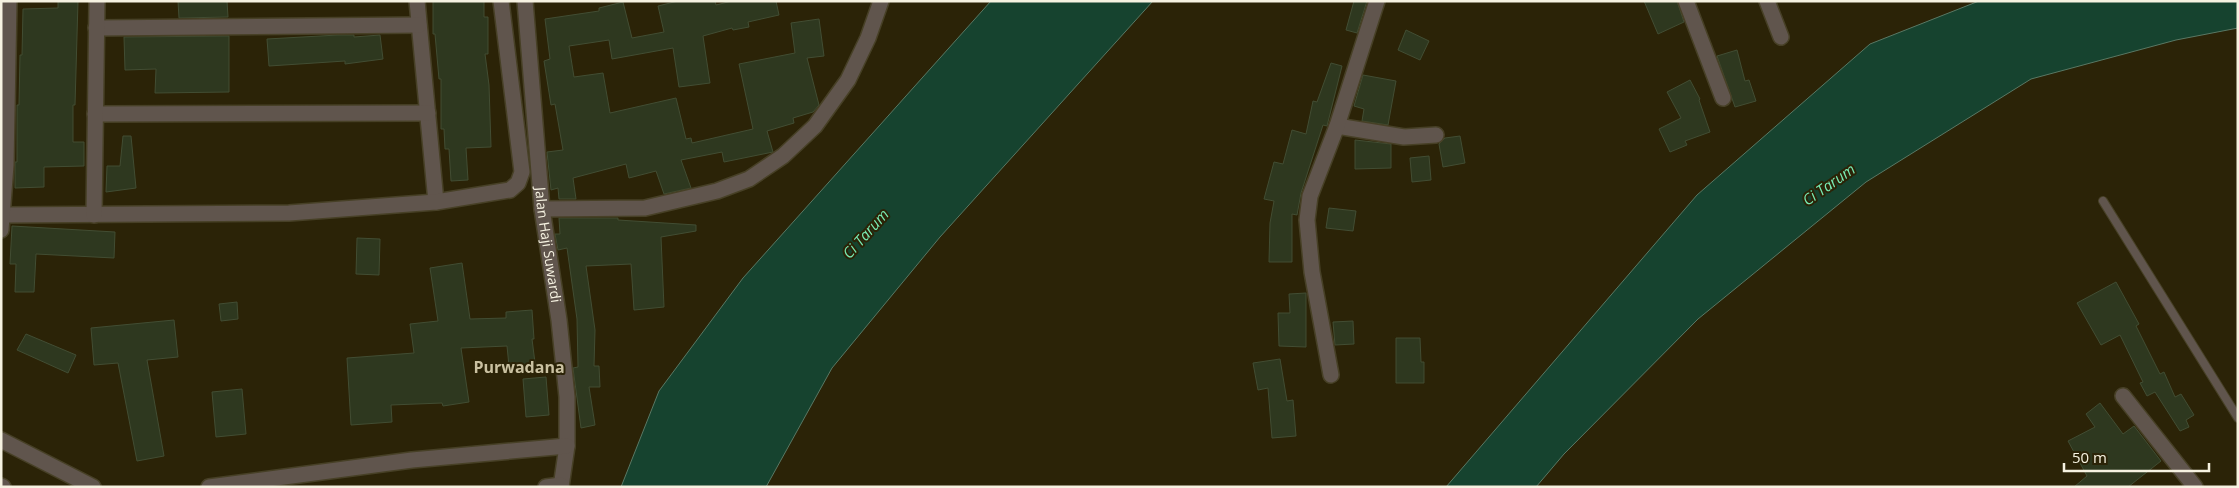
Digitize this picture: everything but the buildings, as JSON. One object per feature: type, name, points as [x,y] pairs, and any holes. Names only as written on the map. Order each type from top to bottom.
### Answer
[{"type":"street","points":[[9,1],[2,222],[94,215],[289,214],[436,202],[510,190],[518,183],[522,172],[501,1]]},
{"type":"street","points":[[94,215],[97,1]]},
{"type":"street","points":[[417,1],[436,202]]},
{"type":"street","name":"Jalan Haji Suwardi","points":[[524,1],[542,209],[564,360],[567,397],[567,446],[556,486]]},
{"type":"street","points":[[542,209],[645,208],[717,191],[749,179],[783,156],[815,126],[848,80],[868,38],[881,1]]},
{"type":"street","points":[[1331,374],[1312,272],[1307,220],[1310,196],[1337,126],[1377,1]]},
{"type":"street","points":[[1686,1],[1722,98]]},
{"type":"street","points":[[1767,1],[1781,37]]},
{"type":"street","points":[[96,28],[419,25]]},
{"type":"street","points":[[95,114],[428,113]]},
{"type":"street","points":[[1337,126],[1404,137],[1436,135]]},
{"type":"street","points":[[2123,396],[2195,487]]},
{"type":"street","points":[[1,440],[93,487]]},
{"type":"street","points":[[210,487],[412,460],[567,446]]},
{"type":"lane","points":[[2104,201],[2238,418]]},
{"type":"water","name":"Ci Tarum","points":[[991,1],[1153,1],[940,237],[832,368],[766,487],[621,487],[659,391],[743,278]]},
{"type":"water","name":"Ci Tarum","points":[[1979,1],[2238,1],[2238,28],[2176,40],[2031,79],[1866,182],[1698,319],[1564,454],[1536,487],[1446,487],[1697,195],[1870,44]]},
{"type":"district","name":"Purwadana","points":[[519,367]]}]
